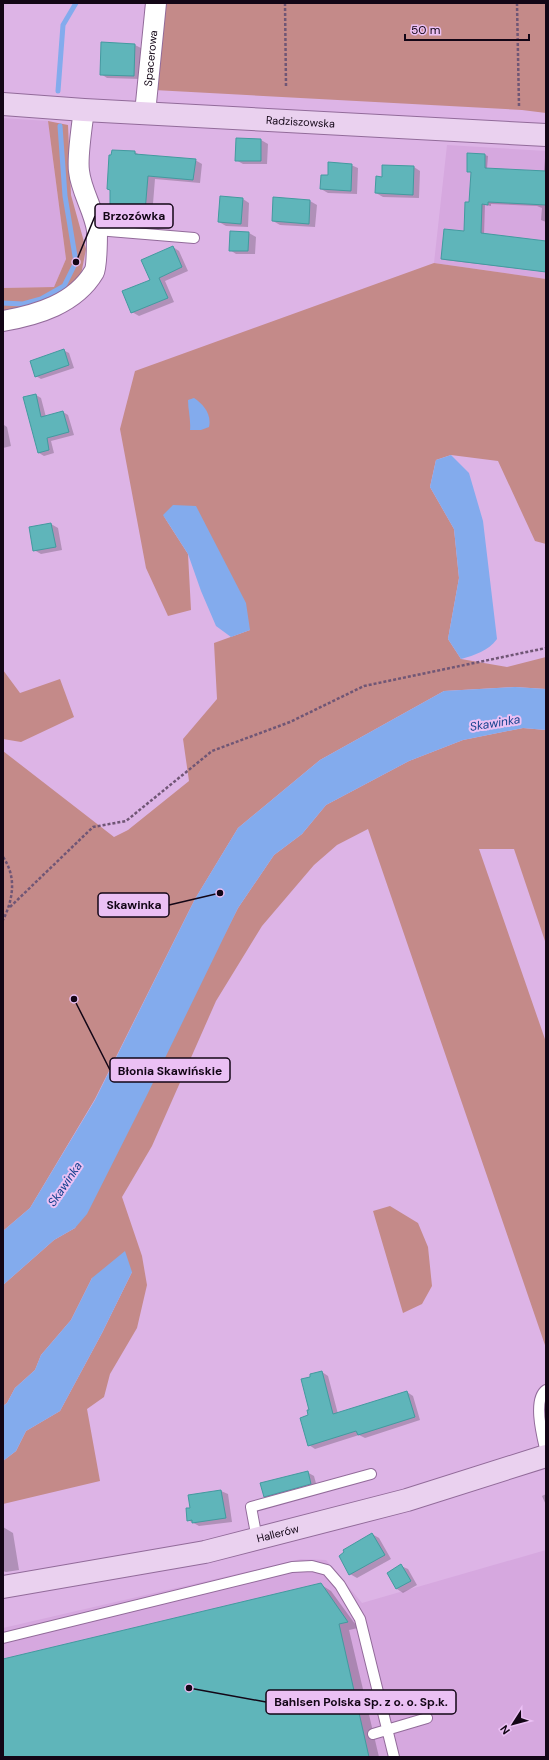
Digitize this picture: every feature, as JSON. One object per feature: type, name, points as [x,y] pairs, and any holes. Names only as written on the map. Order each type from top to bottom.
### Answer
[{"type":"street","name":"Spacerowa","points":[[145,113],[156,3]]},
{"type":"street","name":"Radziszowska","points":[[3,104],[55,109],[546,135]]},
{"type":"street","points":[[3,321],[35,314],[58,305],[80,289],[95,271],[97,230],[79,171],[84,110]]},
{"type":"street","name":"Hallerów","points":[[3,1587],[205,1552],[407,1500],[546,1455]]},
{"type":"lane","points":[[97,230],[194,238]]},
{"type":"lane","name":"Hallerów","points":[[546,1390],[543,1392],[539,1405],[546,1455]]},
{"type":"lane","points":[[257,1539],[251,1507],[371,1474]]},
{"type":"lane","points":[[3,1638],[292,1567],[312,1566],[327,1570],[340,1585],[360,1619],[394,1757]]},
{"type":"lane","points":[[373,1734],[427,1718]]},
{"type":"path","points":[[285,3],[286,86]]},
{"type":"path","points":[[517,3],[519,106]]},
{"type":"path","points":[[3,920],[10,907],[93,827],[126,821],[212,751],[290,722],[364,686],[546,648]]},
{"type":"path","points":[[3,857],[10,870],[13,881],[10,907]]},
{"type":"shaded area","points":[[162,3],[546,3],[546,113],[522,110],[154,90]]},
{"type":"shaded area","points":[[3,118],[48,121],[66,259],[54,287],[3,288]]},
{"type":"shaded area","points":[[48,121],[68,125],[71,195],[86,249],[80,280],[58,303],[3,312],[3,288],[54,287],[66,259]]},
{"type":"shaded area","points":[[447,145],[546,151],[546,279],[434,263]]},
{"type":"shaded area","points":[[434,263],[546,279],[546,544],[535,541],[498,461],[451,455],[436,460],[430,487],[454,529],[459,578],[448,639],[461,659],[507,667],[546,657],[546,689],[515,687],[444,691],[320,760],[238,828],[195,899],[95,1099],[30,1208],[3,1231],[3,751],[114,837],[128,830],[189,781],[183,739],[217,699],[214,643],[250,630],[163,515],[188,554],[191,610],[168,616],[146,568],[120,429],[135,371]]},
{"type":"shaded area","points":[[3,670],[20,693],[60,679],[74,717],[21,742],[3,739]]},
{"type":"shaded area","points":[[523,728],[546,730],[546,944],[514,849],[479,849],[546,1042],[546,1348],[368,829],[337,845],[314,865],[262,926],[216,1001],[152,1146],[122,1197],[142,1256],[147,1285],[137,1328],[110,1374],[104,1397],[87,1409],[100,1481],[3,1504],[3,1461],[16,1451],[26,1431],[60,1411],[102,1333],[132,1272],[92,1278],[71,1320],[41,1355],[35,1370],[15,1388],[7,1403],[3,1406],[3,1285],[54,1240],[75,1228],[238,908],[274,855],[302,834],[326,805],[409,761],[463,740]]},
{"type":"shaded area","points":[[390,1206],[418,1223],[428,1247],[432,1286],[422,1304],[403,1313],[373,1211]]},
{"type":"shaded area","points":[[546,1550],[546,1757],[3,1757],[3,1628],[301,1559],[326,1560],[362,1603]]},
{"type":"water","points":[[194,398],[201,403],[206,410],[210,422],[209,427],[201,430],[190,430],[188,400]]},
{"type":"water","points":[[451,455],[469,473],[483,521],[497,639],[485,650],[461,659],[448,639],[459,578],[454,529],[430,487],[436,460]]},
{"type":"water","points":[[173,505],[196,506],[246,603],[250,630],[231,637],[216,626],[201,591],[188,554],[163,515]]},
{"type":"water","points":[[515,687],[546,689],[546,730],[523,728],[463,740],[409,761],[326,805],[302,834],[274,855],[238,908],[87,1214],[75,1228],[54,1240],[3,1285],[3,1231],[30,1208],[95,1100],[195,899],[238,828],[320,760],[444,691]]},
{"type":"water","points":[[125,1251],[132,1272],[102,1333],[60,1411],[26,1431],[16,1451],[3,1461],[3,1406],[7,1403],[15,1388],[35,1370],[41,1355],[71,1320],[92,1278]]},
{"type":"building","points":[[101,42],[135,44],[134,76],[100,75]]},
{"type":"building","points":[[236,138],[261,139],[261,161],[235,161]]},
{"type":"building","points":[[112,150],[135,151],[135,154],[196,159],[193,180],[148,176],[145,212],[110,210],[110,190],[107,189],[109,155],[111,155]]},
{"type":"building","points":[[467,153],[485,154],[485,168],[546,171],[546,205],[488,202],[488,205],[482,204],[481,233],[546,241],[546,272],[441,259],[444,229],[464,231],[465,202],[469,202],[471,172],[467,172]]},
{"type":"building","points":[[328,162],[352,164],[351,191],[320,189],[321,175],[328,175]]},
{"type":"building","points":[[382,165],[414,166],[413,195],[375,193],[376,176],[382,177]]},
{"type":"building","points":[[220,196],[243,198],[241,224],[218,222]]},
{"type":"building","points":[[273,197],[310,200],[309,224],[272,221]]},
{"type":"building","points":[[230,231],[249,232],[248,251],[229,251]]},
{"type":"building","points":[[173,246],[182,267],[159,278],[168,298],[131,313],[122,291],[150,280],[141,260]]},
{"type":"building","points":[[64,349],[69,365],[35,377],[30,361]]},
{"type":"building","points":[[36,394],[41,417],[63,411],[69,432],[47,438],[49,450],[38,453],[23,397]]},
{"type":"building","points":[[51,523],[56,547],[33,551],[29,527]]},
{"type":"building","points":[[322,1371],[333,1414],[407,1391],[415,1417],[358,1435],[356,1431],[308,1446],[300,1418],[308,1415],[307,1410],[309,1410],[301,1379],[310,1377],[310,1374]]},
{"type":"building","points":[[308,1471],[311,1484],[264,1497],[260,1483]]},
{"type":"building","points":[[221,1490],[226,1518],[192,1523],[192,1520],[187,1521],[186,1508],[190,1508],[188,1495]]},
{"type":"building","points":[[372,1533],[385,1555],[349,1575],[339,1556],[344,1552],[343,1550]]},
{"type":"building","points":[[401,1564],[411,1581],[396,1589],[387,1573]]},
{"type":"building","points":[[321,1583],[348,1622],[339,1624],[369,1757],[3,1757],[3,1659]]},
{"type":"waterway","points":[[58,91],[63,25],[76,3]]},
{"type":"waterway","points":[[3,303],[23,304],[41,299],[64,286],[76,262],[65,196],[60,126]]},
{"type":"place","name":"Brzozówka","points":[[76,262]]},
{"type":"place","name":"Skawinka","points":[[220,893]]},
{"type":"place","name":"Błonia Skawińskie","points":[[74,999]]},
{"type":"place","name":"Bahlsen Polska Sp. z o. o. Sp.k.","points":[[189,1688]]}]
